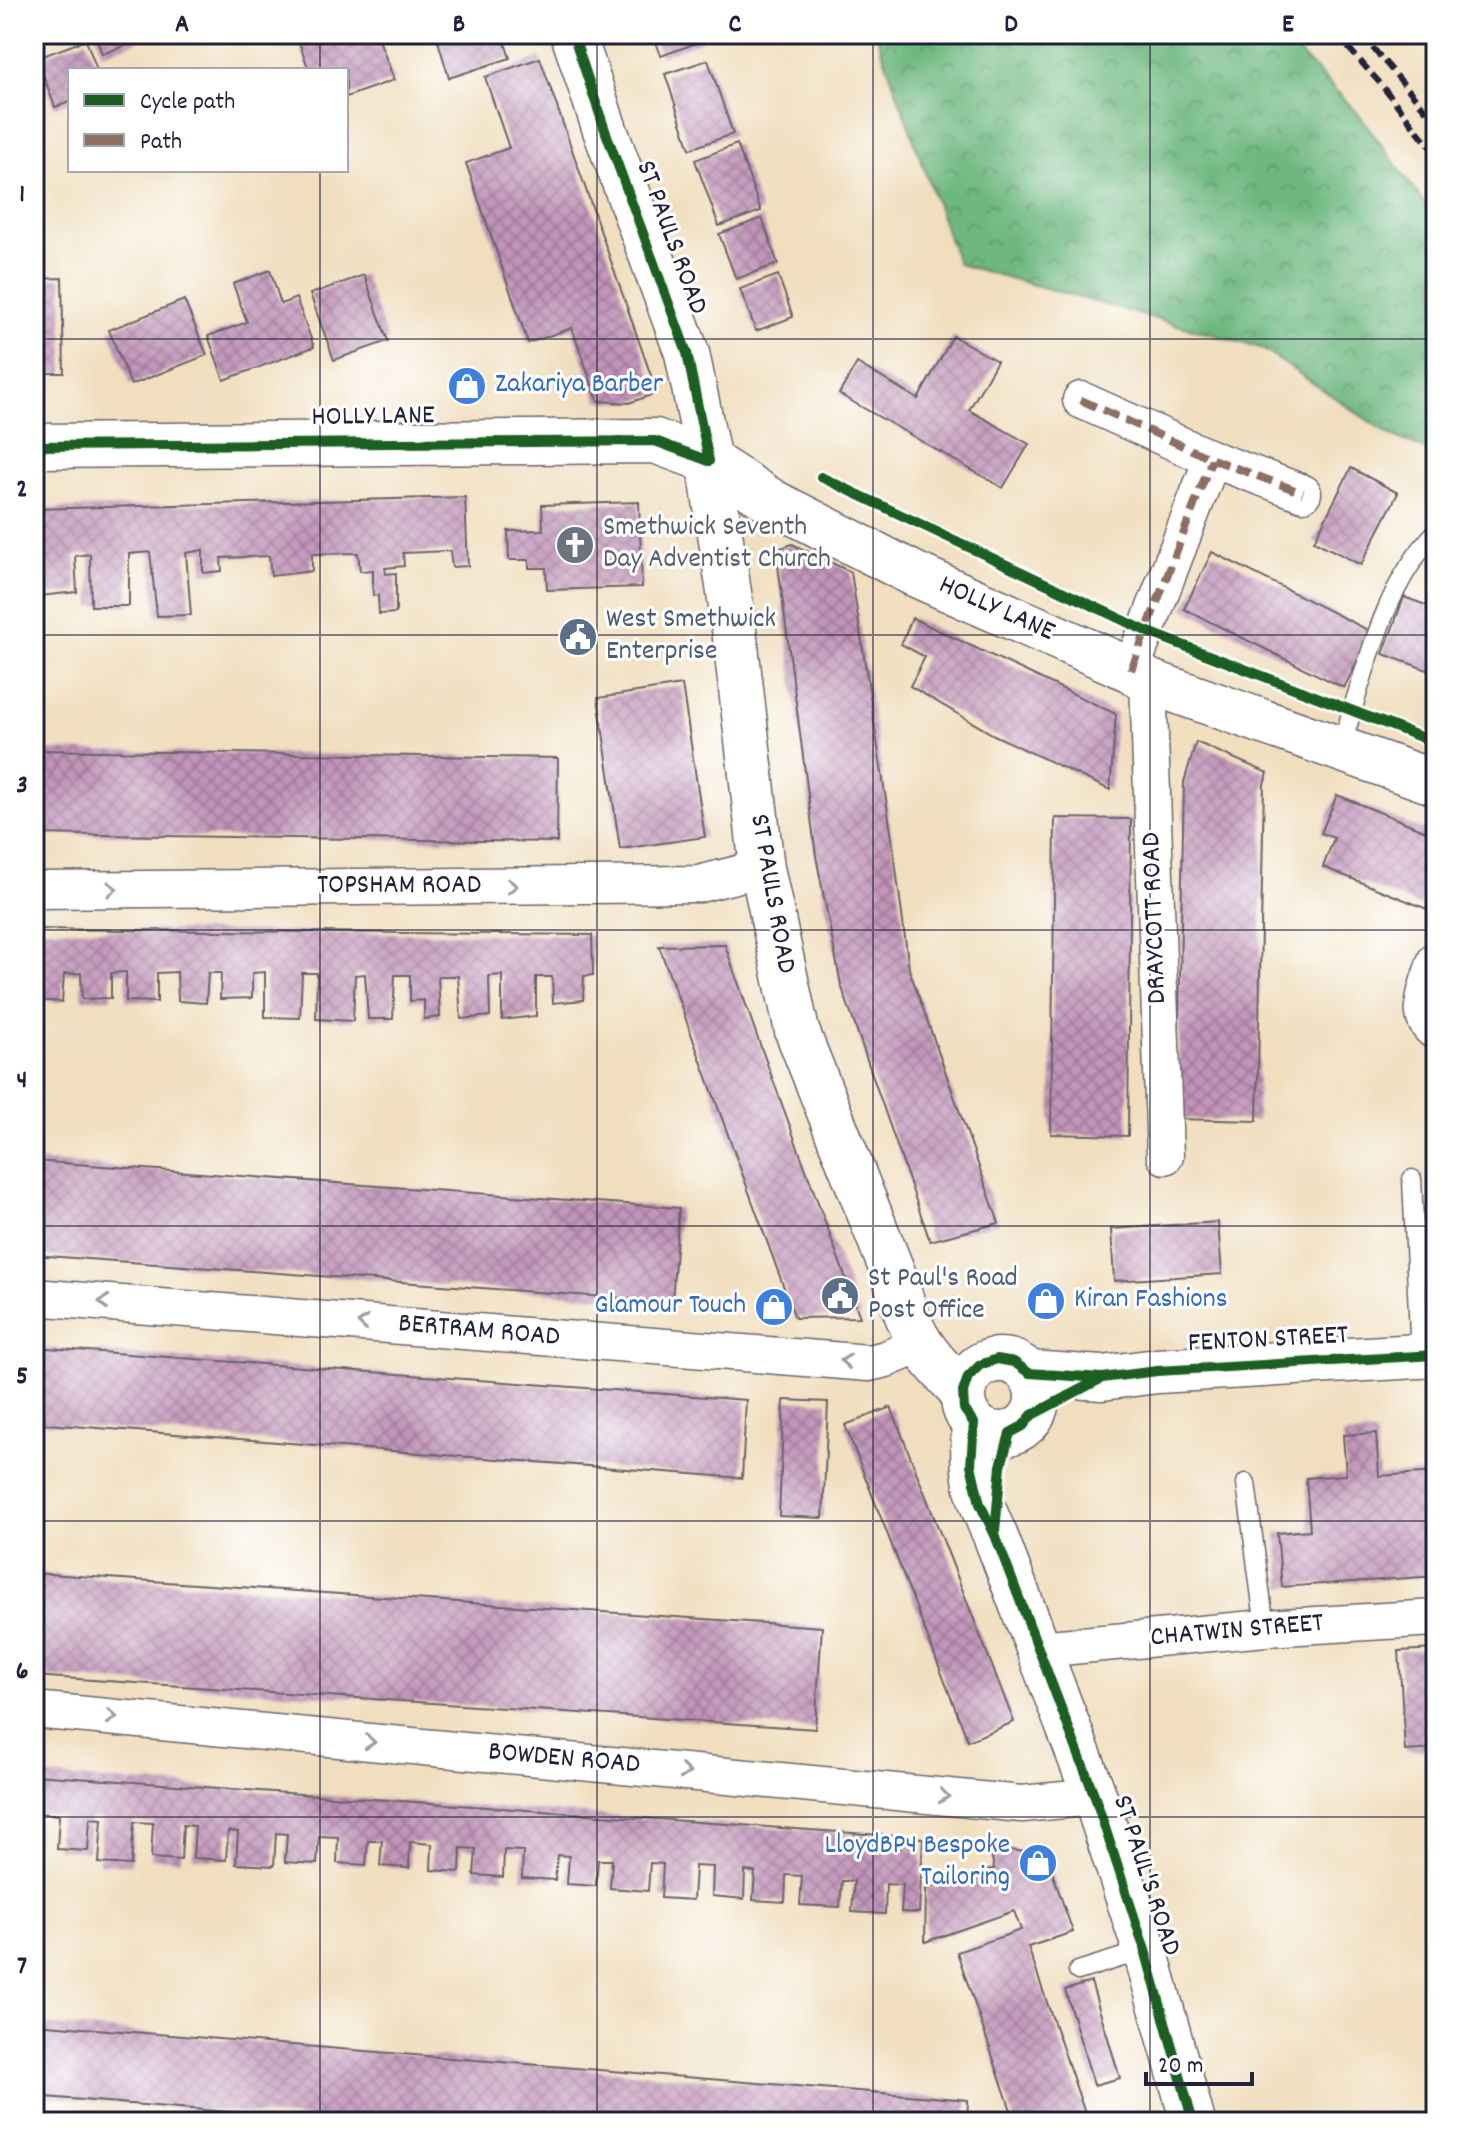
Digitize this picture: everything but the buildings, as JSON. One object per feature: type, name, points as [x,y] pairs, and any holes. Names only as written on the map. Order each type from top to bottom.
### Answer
[{"type":"main road","name":"ST PAULS ROAD","points":[[573,34],[687,353],[709,461],[732,612],[762,868],[797,1031],[895,1278],[905,1316],[920,1345],[998,1400]]},
{"type":"main road","name":"HOLLY LANE","points":[[34,446],[655,441],[709,461],[771,501],[914,574],[1139,675],[1436,783]]},
{"type":"main road","name":"ST PAULS ROAD","points":[[895,1278],[939,1326],[998,1400]]},
{"type":"main road","name":"FENTON STREET","points":[[998,1400],[1102,1378],[1157,1371],[1428,1356]]},
{"type":"main road","points":[[998,1400],[999,1478],[995,1535],[1039,1649]]},
{"type":"main road","name":"ST PAUL'S ROAD","points":[[1039,1649],[1095,1797],[1145,1950],[1193,2122]]},
{"type":"street","points":[[1081,400],[1212,459],[1303,493]]},
{"type":"street","points":[[1139,675],[1212,459]]},
{"type":"street","name":"DRAYCOTT ROAD","points":[[1139,675],[1166,1156]]},
{"type":"street","name":"TOPSHAM ROAD","points":[[34,890],[699,884],[762,868]]},
{"type":"street","points":[[1436,960],[1423,1013],[1425,1023],[1436,1032]]},
{"type":"street","name":"BERTRAM ROAD","points":[[34,1297],[869,1363],[920,1345]]},
{"type":"street","name":"CHATWIN STREET","points":[[1039,1649],[1265,1628],[1436,1618]]},
{"type":"street","name":"BOWDEN ROAD","points":[[34,1710],[1022,1804],[1095,1797]]},
{"type":"lane","points":[[1340,749],[1386,612],[1407,568],[1436,532]]},
{"type":"lane","points":[[1412,1179],[1416,1269],[1428,1356]]},
{"type":"lane","points":[[1416,1269],[1436,1266]]},
{"type":"lane","points":[[1246,1483],[1265,1628]]},
{"type":"lane","points":[[1078,1971],[1145,1950]]},
{"type":"green space","points":[[876,34],[1280,34],[1357,112],[1436,219],[1436,455],[1387,433],[1261,348],[958,264]]},
{"type":"railway","points":[[1336,34],[1436,154]]},
{"type":"railway","points":[[1361,34],[1436,122]]},
{"type":"railway","points":[[1416,34],[1436,46]]},
{"type":"marked path","points":[[1081,400],[1212,459],[1303,493]]},
{"type":"marked path","points":[[1131,670],[1212,459]]},
{"type":"cycle path","points":[[573,34],[687,353],[709,461]]},
{"type":"cycle path","points":[[34,446],[655,441],[709,461]]},
{"type":"cycle path","points":[[821,477],[1146,631],[1436,743]]},
{"type":"cycle path","points":[[1193,2122],[1145,1950],[1095,1797],[995,1535],[980,1504],[971,1465],[974,1423],[964,1409],[963,1392],[968,1377],[980,1365],[997,1359],[1014,1362],[1029,1373],[1102,1378],[1157,1371],[1436,1355]]},
{"type":"cycle path","points":[[995,1531],[1001,1466],[1010,1433],[1023,1426],[1032,1415],[1102,1378]]},
{"type":"place","name":"Zakariya Barber","points":[[467,386]]},
{"type":"place","name":"Smethwick Seventh Day Adventist Church","points":[[575,545]]},
{"type":"place","name":"West Smethwick Enterprise","points":[[578,637]]},
{"type":"place","name":"St Paul's Road Post Office","points":[[840,1296]]},
{"type":"place","name":"Kiran Fashions","points":[[1046,1301]]},
{"type":"place","name":"Glamour Touch","points":[[774,1307]]},
{"type":"place","name":"LloydBP4 Bespoke Tailoring","points":[[1038,1863]]}]
